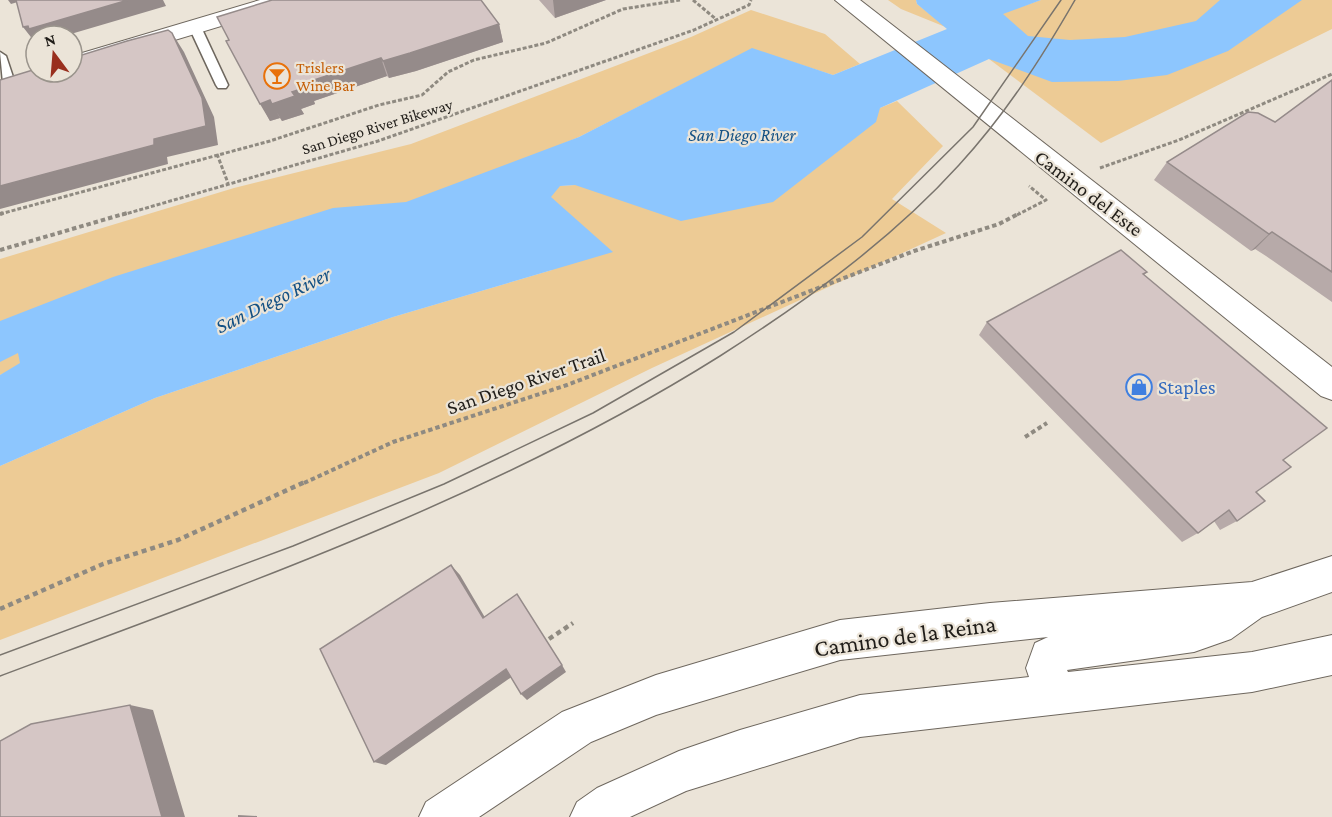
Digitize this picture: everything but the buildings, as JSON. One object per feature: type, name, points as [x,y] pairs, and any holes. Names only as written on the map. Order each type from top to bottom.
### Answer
[{"type":"main road","name":"Camino del Este","points":[[846,0],[1332,386]]},
{"type":"main road","name":"Camino de la Reina","points":[[441,817],[577,727],[656,695],[840,640],[990,622],[1252,601],[1332,574]]},
{"type":"main road","points":[[1055,694],[1046,668],[1049,657],[1059,652],[1194,633],[1217,625],[1252,601]]},
{"type":"main road","points":[[592,817],[612,803],[679,772],[740,751],[860,716],[1252,672],[1332,655]]},
{"type":"street","points":[[84,60],[283,0]]},
{"type":"lane","points":[[195,27],[222,86]]},
{"type":"lane","points":[[0,56],[12,82]]},
{"type":"path","points":[[0,213],[328,123],[379,105],[422,95],[448,72],[474,60],[546,43],[623,9],[680,0]]},
{"type":"path","points":[[693,0],[717,20]]},
{"type":"path","name":"San Diego River Bikeway","points":[[0,250],[378,141],[694,30],[749,5],[751,0]]},
{"type":"path","points":[[1094,170],[1179,140],[1332,74]]},
{"type":"path","points":[[217,154],[228,183]]},
{"type":"path","name":"San Diego River Trail","points":[[0,609],[103,564],[178,540],[393,442],[567,385],[914,251],[999,225],[1046,200],[1029,186]]},
{"type":"path","points":[[1025,437],[1047,423]]},
{"type":"path","points":[[549,639],[573,623]]},
{"type":"shaded area","points":[[888,0],[916,0],[917,4],[948,28],[901,9]]},
{"type":"shaded area","points":[[1041,0],[1332,0],[1332,29],[1101,143],[989,59],[1003,13]]},
{"type":"shaded area","points":[[751,10],[825,34],[860,64],[833,75],[752,49],[579,137],[0,375],[0,259],[234,188],[411,144],[691,37]]},
{"type":"shaded area","points":[[897,101],[943,146],[892,199],[946,233],[652,368],[439,473],[0,640],[0,466],[155,398],[393,317],[552,270],[551,196],[559,186],[575,185],[880,108]]},
{"type":"water","name":"San Diego River","points":[[916,0],[1041,0],[1003,14],[1028,36],[1070,40],[1125,37],[1196,21],[1220,0],[1302,0],[1228,51],[1167,75],[1118,81],[1052,82],[989,59],[880,108],[876,122],[773,202],[681,221],[575,185],[560,186],[551,197],[613,252],[393,317],[155,398],[0,466],[0,375],[20,363],[18,353],[0,362],[0,321],[113,277],[333,208],[406,202],[579,137],[752,48],[833,75],[947,29],[917,4]]},
{"type":"tram line","points":[[0,655],[293,546],[444,484],[593,413],[734,332],[862,237],[973,127],[1061,0]]},
{"type":"tram line","points":[[0,676],[277,571],[459,495],[635,406],[720,356],[784,314],[846,268],[905,219],[932,193],[976,146],[1007,106],[1049,44],[1075,0]]},
{"type":"place","name":"Trislers Wine Bar","points":[[277,76]]},
{"type":"place","name":"Staples","points":[[1139,387]]}]
